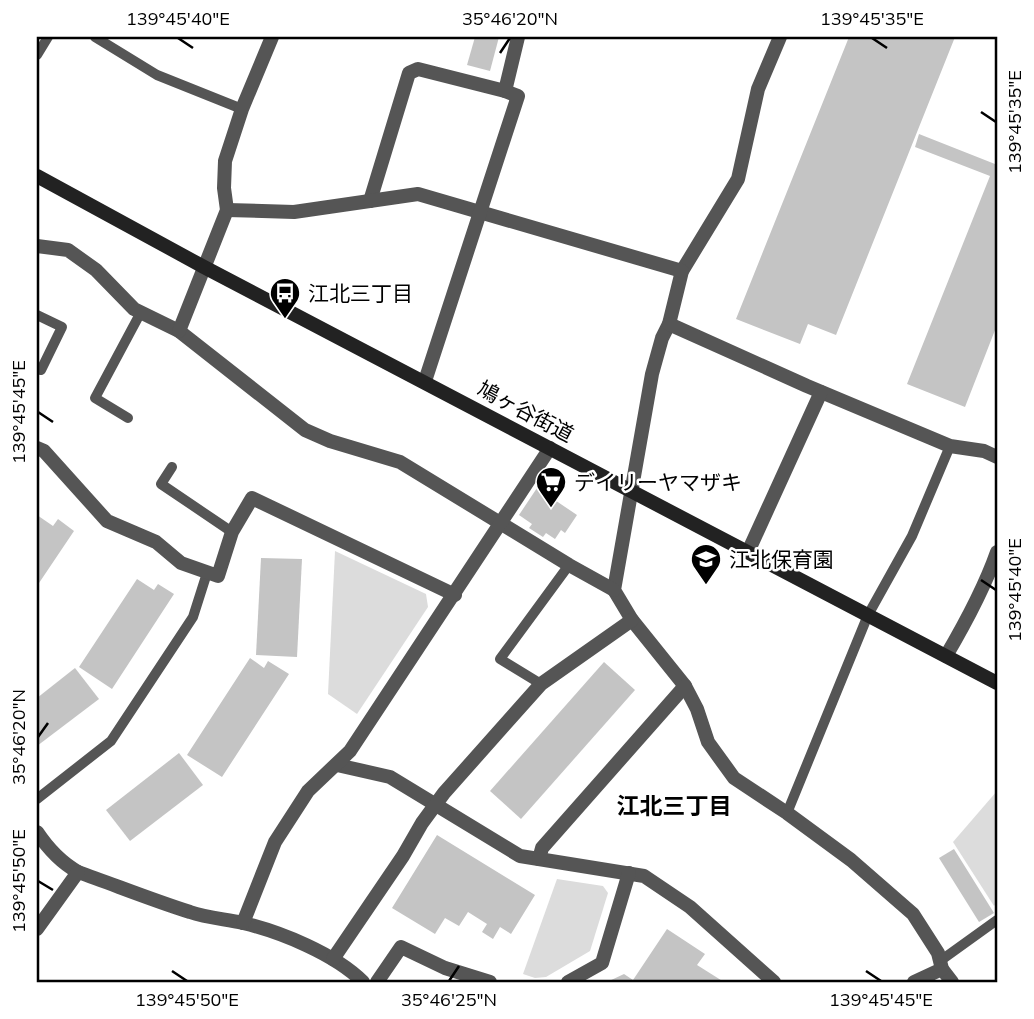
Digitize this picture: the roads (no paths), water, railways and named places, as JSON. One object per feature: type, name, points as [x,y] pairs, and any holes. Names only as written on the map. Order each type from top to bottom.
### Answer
[{"type":"main road","name":"鳩ヶ谷街道","points":[[37,176],[204,267],[997,683]]},
{"type":"street","points":[[179,331],[227,210],[224,188],[225,161],[242,109],[272,37]]},
{"type":"street","points":[[505,91],[518,37]]},
{"type":"street","points":[[614,590],[652,374],[662,338],[669,324],[682,271],[738,179],[758,89],[780,37]]},
{"type":"street","points":[[370,201],[410,73],[418,69],[518,96],[425,381]]},
{"type":"street","points":[[227,210],[294,212],[418,194],[682,271]]},
{"type":"street","points":[[37,246],[68,250],[96,270],[134,309],[179,331],[305,430],[330,441],[400,462],[614,590],[632,620],[685,686],[697,709],[708,742],[734,778],[851,860],[913,914],[938,953],[941,965],[952,982]]},
{"type":"street","points":[[669,324],[950,446],[984,451],[997,457]]},
{"type":"street","points":[[747,552],[821,392]]},
{"type":"street","points":[[37,447],[44,451],[107,521],[156,542],[181,564],[218,576],[232,532],[252,498],[455,595]]},
{"type":"street","points":[[243,923],[275,842],[308,792],[350,751],[550,448]]},
{"type":"street","points":[[946,656],[968,619],[997,552]]},
{"type":"street","points":[[332,959],[396,867],[435,804],[541,684],[632,620]]},
{"type":"street","points":[[539,859],[541,848],[685,686]]},
{"type":"street","points":[[337,765],[390,777],[520,856],[644,876],[690,907],[774,982]]},
{"type":"street","points":[[37,832],[68,866],[78,872],[192,913],[243,923],[278,934],[332,959],[363,982]]},
{"type":"street","points":[[37,929],[78,872]]},
{"type":"street","points":[[568,982],[602,963],[629,873]]},
{"type":"street","points":[[377,982],[401,947],[445,968],[490,982]]},
{"type":"street","points":[[914,982],[941,965]]},
{"type":"lane","points":[[37,55],[48,37]]},
{"type":"lane","points":[[96,37],[157,75],[242,109]]},
{"type":"lane","points":[[128,418],[95,398],[141,312]]},
{"type":"lane","points":[[37,315],[61,327],[41,370],[37,368]]},
{"type":"lane","points":[[787,813],[868,615],[912,536],[950,446]]},
{"type":"lane","points":[[173,467],[161,484],[232,532]]},
{"type":"lane","points":[[541,684],[500,659],[569,565]]},
{"type":"lane","points":[[37,799],[111,741],[192,617],[207,573]]},
{"type":"lane","points":[[941,965],[997,920]]},
{"type":"place","name":"江北三丁目","points":[[285,320]]},
{"type":"place","name":"デイリーヤマザキ","points":[[551,509]]},
{"type":"place","name":"江北保育園","points":[[706,586]]},
{"type":"district","name":"江北三丁目","points":[[674,805]]}]
